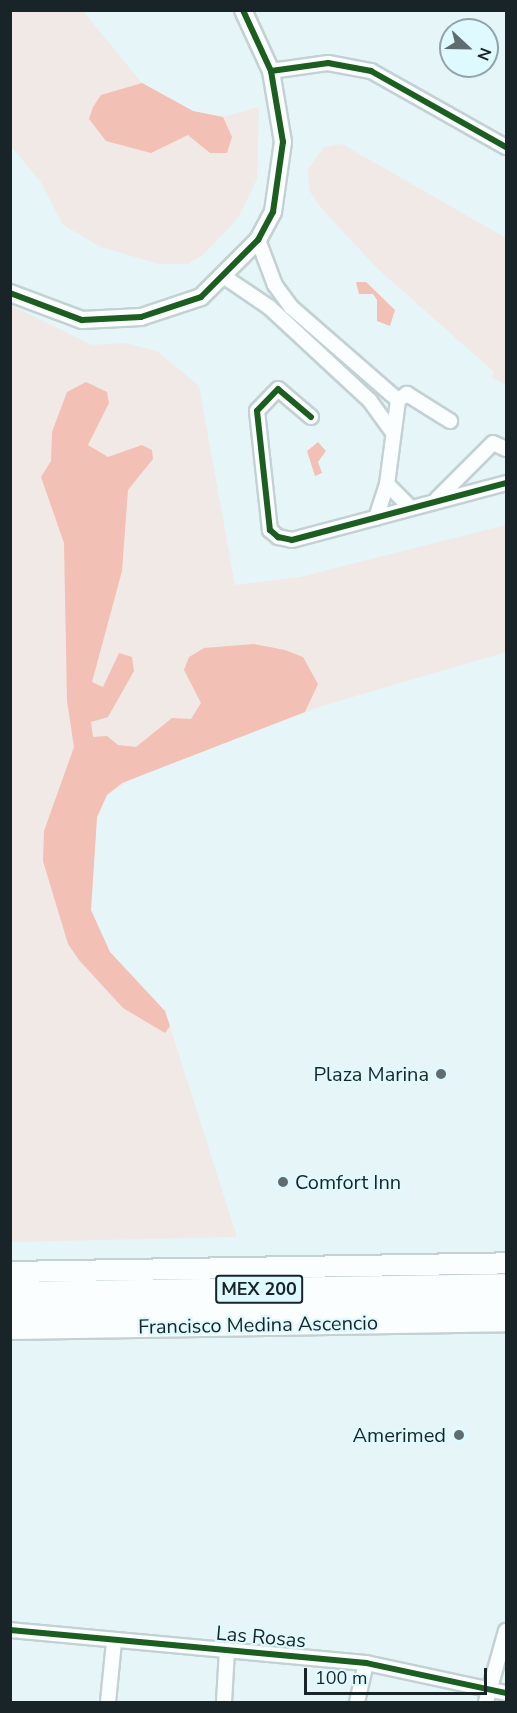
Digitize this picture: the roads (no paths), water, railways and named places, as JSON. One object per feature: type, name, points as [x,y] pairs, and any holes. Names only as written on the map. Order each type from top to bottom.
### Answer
[{"type":"highway","points":[[10,1280],[49,1292]]},
{"type":"highway","name":"Francisco Medina Ascencio","points":[[10,1293],[507,1284]]},
{"type":"highway","name":"Francisco Medina Ascencio","points":[[10,1311],[507,1305]]},
{"type":"main road","points":[[10,1272],[507,1263]]},
{"type":"main road","name":"Francisco Medina Ascencio","points":[[10,1329],[507,1321]]},
{"type":"street","points":[[10,293],[56,314],[109,320],[181,307],[226,278],[258,240],[280,184],[283,142],[271,71],[243,10]]},
{"type":"street","points":[[271,71],[328,63],[355,66],[507,147]]},
{"type":"street","points":[[258,240],[274,285],[398,400]]},
{"type":"street","points":[[226,278],[260,300],[370,401],[392,431]]},
{"type":"street","points":[[260,300],[274,285]]},
{"type":"street","points":[[370,401],[384,387]]},
{"type":"street","points":[[310,417],[278,389],[256,411],[270,530],[292,540],[507,483]]},
{"type":"street","points":[[376,518],[387,484],[392,431],[398,400],[407,394],[450,421]]},
{"type":"street","points":[[436,501],[493,443],[507,448]]},
{"type":"street","points":[[387,484],[410,507]]},
{"type":"street","name":"Las Rosas","points":[[10,1630],[366,1664],[488,1696],[507,1693]]},
{"type":"street","points":[[488,1696],[507,1631]]},
{"type":"street","points":[[108,1702],[114,1641]]},
{"type":"street","points":[[224,1702],[227,1650]]},
{"type":"street","points":[[357,1702],[366,1664]]},
{"type":"place","name":"Plaza Marina","points":[[441,1074]]},
{"type":"place","name":"Comfort Inn","points":[[283,1182]]},
{"type":"place","name":"Amerimed","points":[[459,1435]]}]
